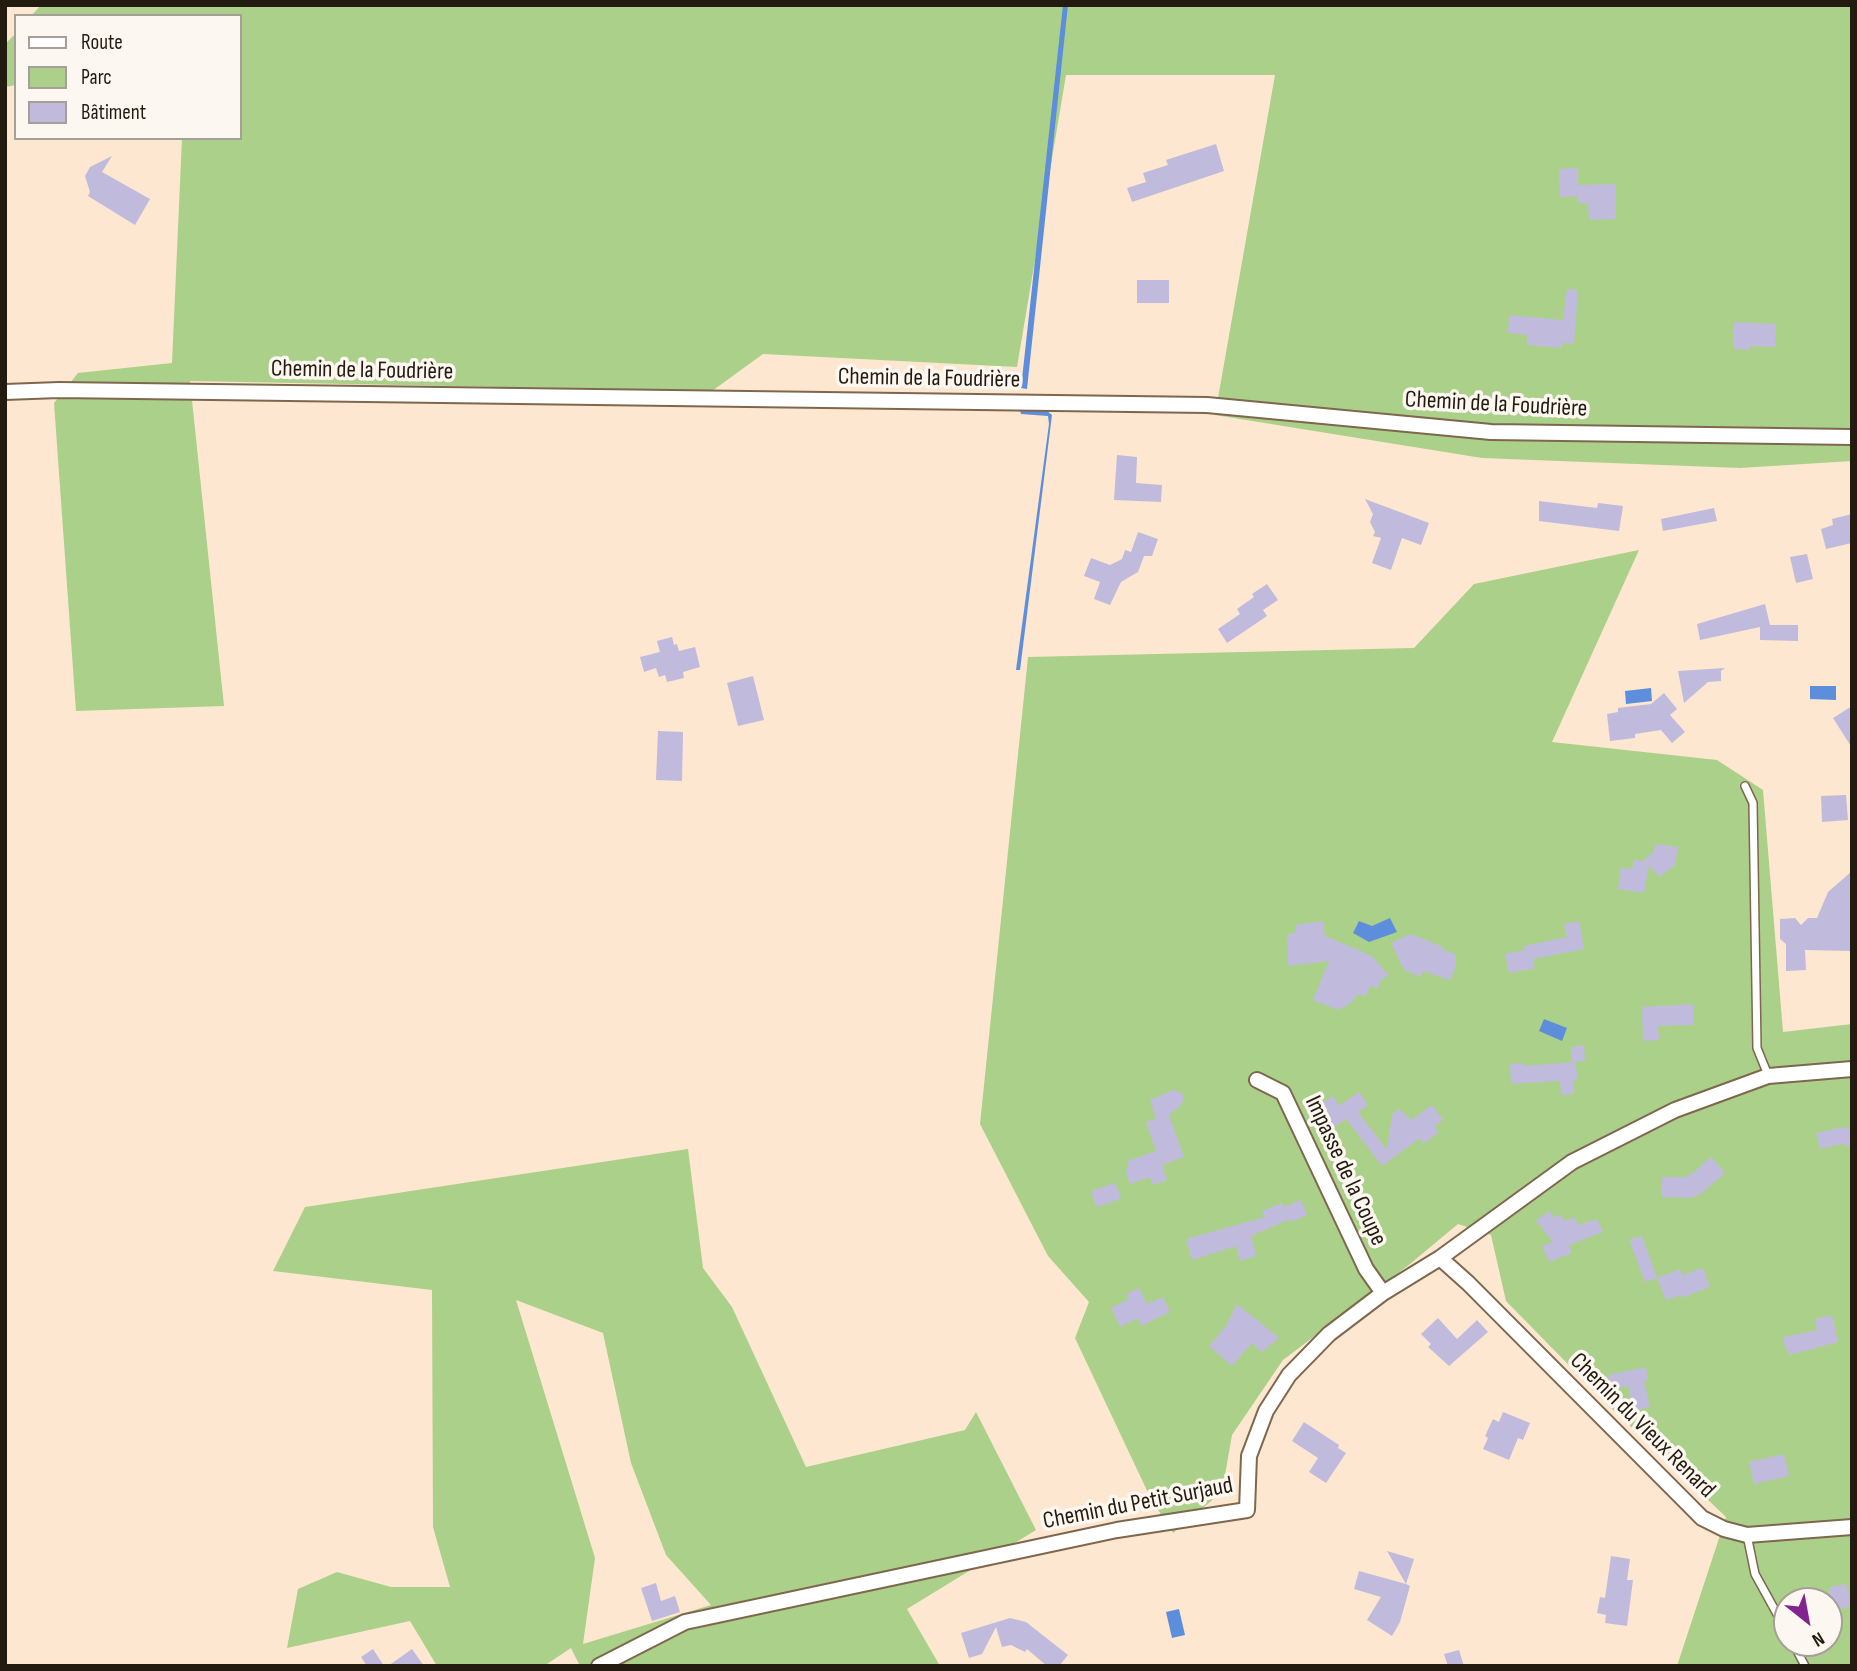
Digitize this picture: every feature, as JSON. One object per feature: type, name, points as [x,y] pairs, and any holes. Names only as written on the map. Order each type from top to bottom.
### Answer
[{"type":"street","name":"Chemin de la Foudrière","points":[[5,392],[59,390],[1208,405],[1491,432],[1852,437]]},
{"type":"street","name":"Chemin du Petit Surjaud","points":[[598,1666],[685,1622],[1117,1530],[1247,1510],[1249,1455],[1266,1411],[1289,1376],[1329,1334],[1383,1293],[1440,1258],[1572,1161],[1675,1110],[1768,1076],[1852,1069]]},
{"type":"street","name":"Impasse de la Coupe","points":[[1257,1080],[1283,1093],[1366,1269],[1383,1293]]},
{"type":"street","name":"Chemin du Vieux Renard","points":[[1440,1258],[1702,1518],[1724,1529],[1747,1535],[1852,1527]]},
{"type":"lane","points":[[1745,786],[1753,803],[1758,1048],[1768,1076]]},
{"type":"lane","points":[[1747,1535],[1755,1574],[1773,1607]]},
{"type":"green space","points":[[41,5],[1852,5],[1852,461],[1740,468],[1482,458],[1215,415],[1275,75],[1066,75],[1017,367],[763,354],[712,391],[190,381],[224,706],[76,711],[54,403],[78,373],[172,363],[182,140],[242,140],[242,14],[33,14]]},
{"type":"green space","points":[[14,35],[14,85],[5,87],[5,44]]},
{"type":"green space","points":[[1639,550],[1552,742],[1717,760],[1763,790],[1783,1032],[1852,1024],[1852,1666],[1677,1666],[1726,1517],[1606,1403],[1506,1301],[1491,1235],[1458,1224],[1410,1264],[1283,1360],[1232,1435],[1222,1492],[1173,1533],[1151,1499],[1075,1338],[1089,1302],[1048,1256],[980,1124],[1028,657],[1414,648],[1474,584]]},
{"type":"green space","points":[[688,1149],[703,1268],[732,1307],[806,1467],[965,1430],[976,1412],[1036,1530],[907,1609],[940,1666],[580,1666],[571,1648],[544,1666],[437,1666],[410,1621],[287,1648],[298,1589],[337,1572],[391,1587],[450,1587],[433,1527],[432,1290],[273,1271],[305,1207]],"holes":[[[516,1300],[603,1333],[631,1463],[666,1555],[711,1605],[583,1644],[595,1558]]]},
{"type":"water","points":[[1063,5],[1068,5],[1027,389],[1021,388]]},
{"type":"water","points":[[1019,406],[1024,406],[1025,411],[1047,411],[1052,415],[1020,670],[1016,670],[1049,424],[1048,416],[1021,414]]},
{"type":"water","points":[[1810,686],[1836,686],[1836,700],[1810,699]]},
{"type":"water","points":[[1651,688],[1652,701],[1626,704],[1625,691]]},
{"type":"water","points":[[1390,918],[1397,932],[1369,942],[1353,933],[1359,921],[1372,926]]},
{"type":"water","points":[[1544,1019],[1567,1028],[1562,1041],[1539,1031]]},
{"type":"water","points":[[1179,1609],[1185,1635],[1172,1638],[1166,1612]]},
{"type":"building","points":[[1216,144],[1224,171],[1132,202],[1127,188],[1146,182],[1143,173],[1168,165],[1166,160]]},
{"type":"building","points":[[112,156],[102,172],[150,199],[135,225],[88,196],[90,192],[85,176],[90,167]]},
{"type":"building","points":[[1578,168],[1578,185],[1616,184],[1616,219],[1589,220],[1588,203],[1578,203],[1577,196],[1560,197],[1559,169]]},
{"type":"building","points":[[1137,280],[1169,280],[1169,303],[1137,303]]},
{"type":"building","points":[[1567,289],[1578,290],[1574,344],[1562,343],[1562,348],[1527,345],[1527,335],[1508,333],[1509,315],[1563,320]]},
{"type":"building","points":[[1734,322],[1776,324],[1775,347],[1750,346],[1750,350],[1733,349]]},
{"type":"building","points":[[1117,455],[1137,457],[1136,483],[1162,485],[1161,502],[1114,500]]},
{"type":"building","points":[[1365,499],[1429,523],[1421,545],[1402,538],[1391,570],[1372,563],[1381,538],[1373,536],[1375,532],[1370,522],[1373,514]]},
{"type":"building","points":[[1539,501],[1597,508],[1598,503],[1623,506],[1619,531],[1539,521]]},
{"type":"building","points":[[1714,508],[1717,521],[1663,531],[1661,519]]},
{"type":"building","points":[[1852,514],[1852,543],[1826,549],[1821,529],[1833,525],[1832,519]]},
{"type":"building","points":[[1138,532],[1158,539],[1152,556],[1144,556],[1138,572],[1121,582],[1110,605],[1094,599],[1100,582],[1084,576],[1091,558],[1110,565],[1122,559],[1125,550],[1131,552]]},
{"type":"building","points":[[1807,554],[1813,579],[1796,583],[1790,557]]},
{"type":"building","points":[[1267,584],[1278,600],[1263,610],[1267,616],[1227,643],[1218,629],[1240,614],[1237,609]]},
{"type":"building","points":[[1765,604],[1770,625],[1798,625],[1798,641],[1760,640],[1760,627],[1700,640],[1697,624]]},
{"type":"building","points":[[672,637],[679,651],[695,647],[700,667],[683,672],[684,678],[667,682],[665,675],[659,677],[656,668],[644,672],[640,657],[660,652],[657,641]]},
{"type":"building","points":[[1725,668],[1721,671],[1721,681],[1708,682],[1684,703],[1678,671]]},
{"type":"building","points":[[753,676],[764,720],[738,726],[727,683]]},
{"type":"building","points":[[1664,693],[1677,709],[1670,715],[1685,732],[1672,743],[1661,730],[1635,734],[1635,738],[1610,741],[1607,714],[1618,712],[1618,708],[1651,704]]},
{"type":"building","points":[[1852,706],[1852,748],[1833,718]]},
{"type":"building","points":[[658,731],[683,732],[682,781],[656,780]]},
{"type":"building","points":[[1846,795],[1848,820],[1822,822],[1821,796]]},
{"type":"building","points":[[1655,844],[1678,847],[1675,865],[1659,877],[1649,865],[1644,893],[1618,889],[1621,867],[1632,869],[1634,860],[1646,861],[1644,859],[1654,852]]},
{"type":"building","points":[[1852,871],[1852,951],[1805,950],[1806,970],[1786,971],[1786,944],[1780,939],[1780,919],[1795,918],[1801,925],[1808,918],[1817,918],[1828,892]]},
{"type":"building","points":[[1323,921],[1325,936],[1372,956],[1389,976],[1381,979],[1378,988],[1370,986],[1366,996],[1358,994],[1351,1003],[1338,1010],[1313,1000],[1329,961],[1288,966],[1287,934],[1296,933],[1295,925]]},
{"type":"building","points":[[1579,921],[1584,949],[1533,959],[1535,968],[1509,973],[1505,954],[1525,950],[1524,946],[1567,937],[1564,924]]},
{"type":"building","points":[[1411,934],[1456,955],[1456,966],[1450,980],[1423,971],[1421,977],[1404,970],[1391,943]]},
{"type":"building","points":[[1693,1004],[1694,1025],[1658,1026],[1659,1040],[1643,1041],[1642,1007]]},
{"type":"building","points":[[1584,1045],[1585,1061],[1572,1062],[1571,1047]]},
{"type":"building","points":[[1576,1062],[1577,1080],[1574,1080],[1574,1094],[1561,1095],[1560,1081],[1511,1084],[1510,1064],[1523,1063],[1523,1066]]},
{"type":"building","points":[[1173,1090],[1182,1093],[1184,1099],[1169,1115],[1184,1157],[1162,1165],[1167,1180],[1153,1185],[1150,1177],[1130,1184],[1125,1170],[1129,1168],[1127,1161],[1156,1151],[1146,1122],[1156,1119],[1150,1100]]},
{"type":"building","points":[[1359,1092],[1368,1105],[1358,1112],[1387,1150],[1392,1114],[1399,1109],[1411,1120],[1432,1105],[1443,1120],[1434,1126],[1439,1132],[1423,1144],[1420,1138],[1382,1166],[1346,1119],[1331,1129],[1316,1107],[1333,1096],[1339,1106]]},
{"type":"building","points":[[1843,1127],[1852,1130],[1852,1148],[1842,1144],[1820,1149],[1816,1133]]},
{"type":"building","points":[[1711,1157],[1725,1173],[1702,1193],[1691,1198],[1662,1197],[1662,1177],[1685,1177]]},
{"type":"building","points":[[1115,1183],[1121,1199],[1096,1207],[1091,1191]]},
{"type":"building","points":[[1301,1200],[1307,1215],[1291,1222],[1290,1219],[1251,1236],[1256,1256],[1240,1261],[1236,1246],[1192,1260],[1186,1239],[1265,1217],[1262,1211],[1282,1203],[1284,1207]]},
{"type":"building","points":[[1549,1211],[1555,1218],[1560,1214],[1565,1221],[1575,1217],[1578,1225],[1597,1219],[1603,1232],[1569,1245],[1572,1253],[1549,1262],[1542,1246],[1553,1242],[1536,1221]]},
{"type":"building","points":[[1642,1236],[1657,1278],[1645,1282],[1629,1240]]},
{"type":"building","points":[[1703,1268],[1710,1287],[1682,1298],[1681,1295],[1666,1300],[1657,1278],[1680,1269],[1682,1275]]},
{"type":"building","points":[[1139,1288],[1147,1304],[1163,1297],[1170,1312],[1141,1326],[1138,1318],[1120,1327],[1111,1308],[1129,1299],[1126,1294]]},
{"type":"building","points":[[1237,1304],[1279,1338],[1262,1352],[1252,1343],[1232,1366],[1209,1346],[1226,1326]]},
{"type":"building","points":[[1832,1315],[1838,1342],[1789,1355],[1783,1337],[1817,1330],[1815,1319]]},
{"type":"building","points":[[1438,1318],[1457,1339],[1477,1320],[1488,1332],[1449,1366],[1428,1347],[1431,1344],[1421,1334]]},
{"type":"building","points":[[1646,1367],[1648,1380],[1644,1381],[1650,1407],[1633,1411],[1628,1386],[1611,1389],[1608,1375]]},
{"type":"building","points":[[1503,1412],[1530,1423],[1523,1440],[1518,1438],[1509,1460],[1483,1449],[1488,1438],[1485,1436],[1493,1419],[1499,1422]]},
{"type":"building","points":[[1304,1422],[1339,1445],[1338,1448],[1346,1453],[1326,1483],[1309,1472],[1318,1458],[1292,1441]]},
{"type":"building","points":[[1784,1454],[1789,1476],[1754,1484],[1749,1462]]},
{"type":"building","points":[[1387,1551],[1414,1559],[1406,1584]]},
{"type":"building","points":[[1611,1556],[1630,1559],[1627,1580],[1633,1580],[1627,1626],[1605,1623],[1606,1615],[1597,1613],[1600,1597],[1605,1598]]},
{"type":"building","points":[[1359,1571],[1410,1586],[1400,1622],[1392,1636],[1367,1620],[1381,1597],[1354,1589]]},
{"type":"building","points":[[656,1583],[661,1601],[675,1596],[680,1612],[652,1621],[641,1588]]},
{"type":"building","points":[[1846,1584],[1852,1606],[1843,1608],[1843,1587],[1829,1587]]},
{"type":"building","points":[[1010,1618],[1026,1622],[1068,1655],[1059,1666],[1047,1666],[1027,1649],[1025,1652],[1011,1645],[1002,1647],[996,1627],[982,1654],[969,1658],[961,1633]]},
{"type":"building","points":[[373,1649],[384,1666],[367,1666],[361,1657]]},
{"type":"building","points":[[412,1649],[424,1666],[388,1666]]},
{"type":"building","points":[[1459,1650],[1464,1666],[1448,1666],[1444,1654]]}]
